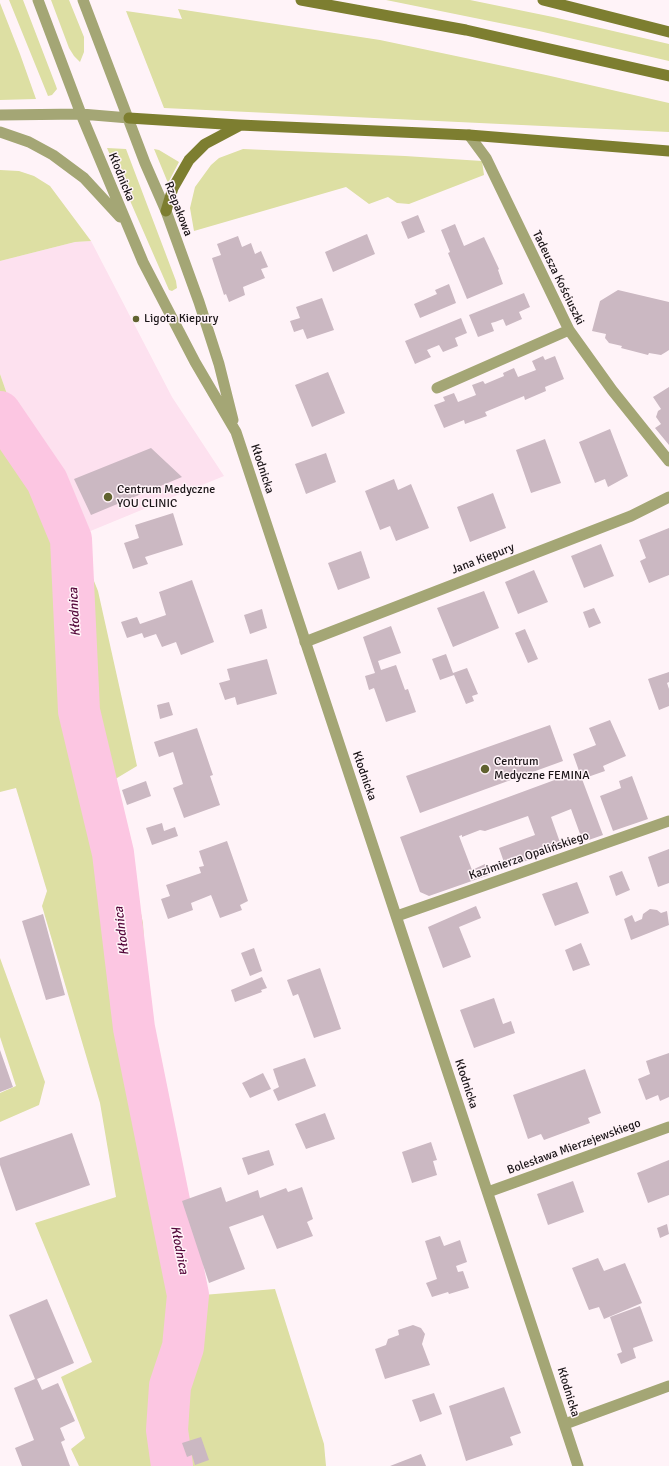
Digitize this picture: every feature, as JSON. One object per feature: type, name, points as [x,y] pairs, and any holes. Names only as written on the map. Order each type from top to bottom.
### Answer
[{"type":"main road","points":[[301,0],[466,30],[669,76]]},
{"type":"main road","points":[[543,0],[669,32]]},
{"type":"main road","points":[[129,118],[239,125],[469,135],[669,151]]},
{"type":"main road","points":[[166,211],[172,188],[189,160],[205,144],[239,125]]},
{"type":"street","points":[[38,0],[80,114]]},
{"type":"street","name":"Rzepakowa","points":[[83,0],[145,163],[166,211],[219,364],[236,432]]},
{"type":"street","points":[[0,115],[80,114],[129,118]]},
{"type":"street","name":"Kłodnicka","points":[[80,114],[143,262],[195,362],[236,432],[578,1466]]},
{"type":"street","points":[[0,132],[29,142],[53,155],[84,178],[125,221]]},
{"type":"street","name":"Tadeusza Kościuszki","points":[[469,135],[486,158],[569,330],[612,390],[669,461]]},
{"type":"street","points":[[437,388],[569,330]]},
{"type":"street","name":"Jana Kiepury","points":[[305,642],[631,516],[669,497]]},
{"type":"street","name":"Kazimierza Opalińskiego","points":[[397,916],[669,821]]},
{"type":"street","name":"Bolesława Mierzejewskiego","points":[[488,1192],[669,1127]]},
{"type":"street","points":[[565,1424],[669,1386]]},
{"type":"shaded area","points":[[91,241],[172,397],[224,476],[76,537],[55,484],[14,414],[0,374],[0,261],[75,242]]},
{"type":"green space","points":[[9,0],[23,0],[57,89],[52,95],[48,96]]},
{"type":"green space","points":[[51,0],[69,0],[84,37],[84,52],[80,62],[69,48]]},
{"type":"green space","points":[[386,0],[470,0],[553,17],[669,44],[669,61],[539,31]]},
{"type":"green space","points":[[0,3],[20,54],[36,99],[0,100]]},
{"type":"green space","points":[[178,9],[380,40],[669,103],[669,132],[164,108],[126,11],[182,19]]},
{"type":"green space","points":[[107,148],[126,149],[176,281],[177,288],[172,291],[169,290]]},
{"type":"green space","points":[[154,149],[159,150],[179,162],[168,183]]},
{"type":"green space","points":[[243,149],[482,161],[484,175],[409,204],[397,203],[388,197],[369,204],[346,187],[194,231],[190,208],[195,187],[211,165],[219,158]]},
{"type":"green space","points":[[0,170],[19,171],[34,176],[50,186],[91,241],[75,242],[0,261]]},
{"type":"green space","points":[[0,374],[14,414],[55,484],[98,591],[137,766],[112,781],[143,923],[150,1056],[172,1148],[176,1191],[203,1295],[275,1289],[324,1444],[326,1466],[79,1466],[71,1449],[85,1438],[61,1377],[92,1362],[35,1223],[116,1197],[100,1103],[42,906],[47,891],[16,788],[0,792]]},
{"type":"green space","points":[[0,958],[45,1082],[39,1105],[0,1122],[0,1093],[16,1086],[0,1037]]},
{"type":"building","points":[[418,215],[425,232],[408,239],[401,222]]},
{"type":"building","points":[[455,224],[464,246],[484,237],[499,269],[498,270],[503,284],[467,299],[448,253],[450,252],[441,230]]},
{"type":"building","points":[[367,234],[375,254],[333,272],[325,252]]},
{"type":"building","points":[[238,236],[242,247],[251,243],[255,254],[261,251],[268,267],[261,269],[265,278],[243,287],[245,295],[229,302],[226,294],[224,295],[212,258],[221,255],[217,244]]},
{"type":"building","points":[[449,284],[456,303],[420,318],[414,304],[437,294],[435,290]]},
{"type":"building","points":[[618,290],[669,302],[669,350],[661,355],[649,353],[648,355],[621,348],[622,346],[609,343],[605,338],[606,334],[592,331],[600,301]]},
{"type":"building","points":[[524,293],[530,307],[519,312],[522,319],[506,326],[503,319],[491,323],[494,331],[478,337],[469,315]]},
{"type":"building","points":[[322,298],[334,330],[307,339],[303,329],[294,332],[290,321],[300,318],[296,307]]},
{"type":"building","points":[[461,318],[467,333],[455,338],[458,346],[443,352],[439,345],[427,350],[431,357],[415,364],[405,341]]},
{"type":"building","points":[[543,356],[545,360],[555,356],[564,379],[545,387],[546,391],[525,400],[524,396],[485,412],[487,416],[465,424],[464,420],[444,428],[434,405],[445,401],[443,397],[454,393],[458,402],[476,395],[472,385],[483,381],[485,384],[504,376],[503,373],[514,368],[518,377],[536,370],[532,361]]},
{"type":"building","points":[[328,372],[345,413],[312,427],[295,385]]},
{"type":"building","points":[[669,387],[669,445],[655,428],[661,424],[656,417],[658,411],[661,409],[653,397]]},
{"type":"building","points":[[610,429],[628,476],[608,487],[605,479],[595,483],[579,442]]},
{"type":"building","points":[[545,439],[561,483],[531,493],[516,450]]},
{"type":"building","name":"Centrum Medyczne YOU CLINIC","points":[[151,448],[182,477],[91,515],[74,479]]},
{"type":"building","points":[[326,453],[336,482],[306,494],[295,464]]},
{"type":"building","points":[[394,479],[398,490],[411,484],[429,528],[396,541],[390,526],[380,530],[365,491]]},
{"type":"building","points":[[493,493],[506,528],[470,542],[457,507]]},
{"type":"building","points":[[173,513],[183,545],[145,557],[148,564],[133,569],[124,543],[139,538],[135,525]]},
{"type":"building","points":[[669,528],[669,575],[649,583],[640,561],[646,558],[639,540]]},
{"type":"building","points":[[601,544],[614,576],[584,588],[571,556]]},
{"type":"building","points":[[361,551],[370,578],[338,590],[328,563]]},
{"type":"building","points":[[534,570],[548,602],[518,614],[505,582]]},
{"type":"building","points":[[192,580],[214,642],[181,655],[176,642],[162,647],[156,634],[144,638],[142,633],[127,638],[121,622],[137,617],[140,624],[166,615],[159,592]]},
{"type":"building","points":[[484,591],[499,628],[453,647],[437,608]]},
{"type":"building","points":[[594,608],[601,623],[589,628],[583,612]]},
{"type":"building","points":[[262,609],[267,628],[250,634],[244,615]]},
{"type":"building","points":[[391,626],[401,653],[378,661],[381,670],[396,665],[405,690],[408,689],[416,712],[386,722],[374,688],[369,690],[365,676],[375,673],[363,637]]},
{"type":"building","points":[[525,629],[538,659],[528,663],[515,633]]},
{"type":"building","points":[[446,654],[453,673],[467,668],[478,694],[472,696],[474,701],[466,704],[454,675],[440,680],[432,659]]},
{"type":"building","points":[[267,659],[277,694],[237,705],[235,697],[225,700],[219,683],[230,680],[227,669]]},
{"type":"building","points":[[669,672],[669,682],[667,683],[669,689],[669,706],[659,710],[648,679]]},
{"type":"building","points":[[169,702],[173,715],[160,719],[157,705]]},
{"type":"building","points":[[610,720],[626,756],[603,766],[605,771],[582,779],[603,835],[583,842],[571,809],[551,817],[562,848],[506,868],[499,848],[535,835],[528,816],[485,831],[480,830],[462,837],[462,835],[459,836],[472,870],[485,864],[489,875],[429,896],[420,892],[400,837],[579,771],[573,754],[596,745],[589,728]]},
{"type":"building","name":"Centrum Medyczne FEMINA","points":[[550,725],[563,761],[420,813],[406,776]]},
{"type":"building","points":[[197,728],[213,775],[210,776],[220,805],[184,818],[173,788],[183,784],[173,752],[159,757],[154,742]]},
{"type":"building","points":[[632,776],[648,819],[613,831],[600,796],[621,788],[619,781]]},
{"type":"building","points":[[146,781],[151,796],[127,805],[122,790]]},
{"type":"building","points":[[162,823],[164,831],[175,827],[178,836],[152,845],[146,828]]},
{"type":"building","points":[[227,841],[248,901],[240,905],[242,910],[220,918],[211,895],[191,903],[193,910],[168,919],[161,899],[170,896],[166,885],[201,873],[199,867],[204,866],[199,851]]},
{"type":"building","points":[[669,849],[669,883],[658,887],[648,857]]},
{"type":"building","points":[[622,871],[630,890],[616,896],[609,876]]},
{"type":"building","points":[[577,882],[589,913],[555,926],[542,894]]},
{"type":"building","points":[[476,906],[481,918],[459,927],[471,957],[443,968],[428,927]]},
{"type":"building","points":[[650,909],[657,910],[661,913],[667,911],[669,925],[631,940],[624,919],[632,915],[635,922],[642,919],[643,914]]},
{"type":"building","points":[[43,914],[65,995],[46,1000],[22,921]]},
{"type":"building","points":[[581,943],[590,965],[573,971],[565,950]]},
{"type":"building","points":[[254,948],[262,971],[250,976],[241,953]]},
{"type":"building","points":[[320,968],[341,1029],[314,1038],[298,994],[293,996],[287,980]]},
{"type":"building","points":[[262,977],[267,988],[261,990],[262,992],[235,1002],[231,990]]},
{"type":"building","points":[[494,998],[503,1024],[511,1021],[515,1033],[474,1048],[460,1010]]},
{"type":"building","points":[[0,1050],[13,1087],[0,1092]]},
{"type":"building","points":[[669,1053],[669,1097],[660,1101],[658,1095],[646,1100],[638,1079],[650,1074],[646,1061]]},
{"type":"building","points":[[305,1058],[316,1086],[278,1101],[273,1090],[279,1087],[273,1069]]},
{"type":"building","points":[[585,1069],[601,1113],[588,1118],[590,1123],[544,1140],[541,1134],[528,1139],[513,1095]]},
{"type":"building","points":[[263,1073],[271,1089],[250,1098],[242,1083]]},
{"type":"building","points":[[325,1113],[335,1139],[306,1149],[295,1124]]},
{"type":"building","points":[[72,1133],[90,1185],[16,1211],[0,1165],[0,1158]]},
{"type":"building","points":[[431,1142],[437,1160],[433,1161],[437,1175],[412,1183],[402,1152]]},
{"type":"building","points":[[269,1150],[274,1165],[248,1175],[242,1158]]},
{"type":"building","points":[[669,1160],[669,1195],[648,1203],[637,1173]]},
{"type":"building","points":[[573,1181],[584,1212],[548,1225],[537,1194]]},
{"type":"building","points":[[221,1187],[226,1202],[258,1190],[260,1198],[286,1188],[288,1192],[302,1187],[313,1219],[307,1222],[313,1236],[277,1249],[263,1215],[229,1227],[245,1269],[209,1283],[182,1201]]},
{"type":"building","points":[[667,1224],[669,1234],[660,1238],[657,1228]]},
{"type":"building","points":[[440,1236],[444,1246],[460,1240],[467,1262],[456,1266],[458,1272],[463,1271],[469,1288],[432,1297],[426,1283],[437,1279],[425,1241]]},
{"type":"building","points":[[598,1258],[604,1271],[625,1263],[642,1303],[604,1319],[599,1307],[589,1310],[572,1268]]},
{"type":"building","points":[[47,1299],[74,1363],[37,1379],[42,1390],[58,1383],[75,1421],[60,1428],[65,1440],[61,1442],[70,1466],[22,1466],[15,1448],[34,1440],[14,1388],[35,1379],[9,1315]]},
{"type":"building","points":[[640,1306],[653,1341],[633,1348],[636,1358],[621,1364],[617,1354],[622,1352],[610,1317]]},
{"type":"building","points":[[413,1325],[421,1328],[425,1334],[422,1344],[430,1365],[385,1379],[375,1349],[386,1345],[388,1339],[399,1335],[398,1330]]},
{"type":"building","points":[[504,1387],[521,1433],[510,1437],[513,1445],[466,1461],[449,1406]]},
{"type":"building","points":[[434,1393],[442,1414],[420,1422],[412,1400]]},
{"type":"building","points":[[201,1437],[209,1460],[195,1465],[192,1455],[187,1457],[182,1443]]},
{"type":"building","points":[[421,1454],[426,1466],[390,1466]]},
{"type":"waterway","name":"Kłodnica","points":[[0,412],[47,481],[71,539],[79,711],[113,853],[134,1028],[188,1295],[183,1347],[170,1386],[167,1430],[172,1466]]},
{"type":"place","name":"Ligota Kiepury","points":[[136,319]]},
{"type":"place","name":"Centrum Medyczne YOU CLINIC","points":[[108,497]]},
{"type":"place","name":"Centrum Medyczne FEMINA","points":[[485,769]]}]
